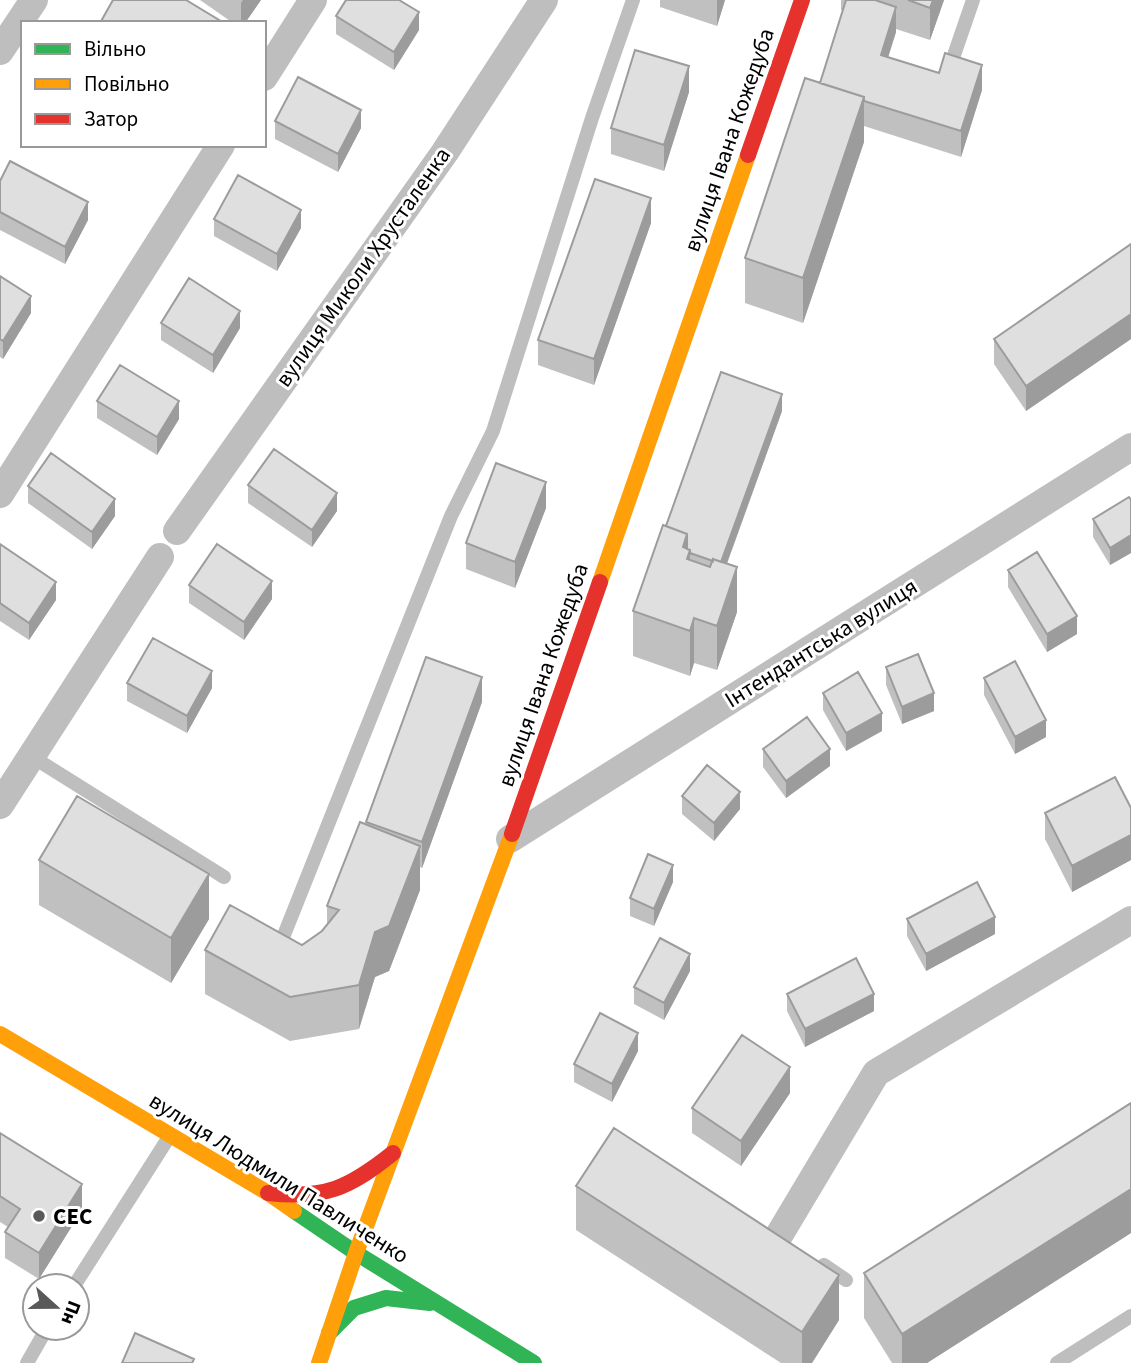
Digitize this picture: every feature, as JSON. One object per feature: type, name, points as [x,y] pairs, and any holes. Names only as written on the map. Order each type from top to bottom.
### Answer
[{"type":"street","points":[[0,51],[34,0]]},
{"type":"street","points":[[266,74],[313,0]]},
{"type":"street","name":"вулиця Миколи Хрусталенка","points":[[177,531],[445,152],[544,0]]},
{"type":"street","name":"вулиця Івана Кожедуба","points":[[319,1363],[356,1253],[510,839],[802,0]]},
{"type":"street","points":[[0,494],[220,147]]},
{"type":"street","name":"Інтендантська вулиця","points":[[510,839],[1131,447]]},
{"type":"street","points":[[0,805],[160,556]]},
{"type":"street","points":[[778,1237],[876,1073],[1131,920]]},
{"type":"street","name":"вулиця Людмили Павличенко","points":[[0,1034],[268,1193],[356,1253],[534,1363]]},
{"type":"street","points":[[268,1193],[307,1196],[337,1189],[369,1172],[393,1153]]},
{"type":"street","points":[[379,1191],[384,1219]]},
{"type":"street","points":[[303,1217],[317,1245]]},
{"type":"street","points":[[402,1264],[438,1304]]},
{"type":"street","points":[[329,1292],[329,1333]]},
{"type":"street","points":[[329,1333],[354,1308],[386,1298],[438,1304]]},
{"type":"lane","points":[[284,935],[451,516],[493,431],[592,118],[633,0]]},
{"type":"lane","points":[[952,61],[973,0]]},
{"type":"lane","points":[[31,756],[223,877]]},
{"type":"lane","points":[[83,1272],[170,1136]]},
{"type":"lane","points":[[812,1258],[846,1280]]},
{"type":"lane","points":[[1058,1363],[1131,1316]]},
{"type":"lane","points":[[27,1363],[39,1342]]},
{"type":"building","points":[[113,0],[186,0],[221,21],[101,21]]},
{"type":"building","points":[[346,0],[399,0],[419,12],[394,52],[336,16]]},
{"type":"building","points":[[846,0],[875,0],[896,7],[881,55],[939,73],[945,53],[982,65],[961,131],[864,101],[864,97],[820,83]]},
{"type":"building","points":[[908,0],[933,0],[930,8]]},
{"type":"building","points":[[635,50],[689,66],[664,145],[611,128]]},
{"type":"building","points":[[298,77],[361,110],[338,154],[275,121]]},
{"type":"building","points":[[805,78],[864,97],[803,278],[745,258]]},
{"type":"building","points":[[10,161],[88,202],[65,247],[0,212],[0,181]]},
{"type":"building","points":[[238,175],[301,210],[277,254],[214,219]]},
{"type":"building","points":[[595,179],[651,198],[594,359],[538,340]]},
{"type":"building","points":[[1131,244],[1131,314],[1026,386],[994,339]]},
{"type":"building","points":[[0,276],[31,296],[3,341],[0,339]]},
{"type":"building","points":[[189,278],[240,311],[213,355],[161,323]]},
{"type":"building","points":[[120,365],[179,401],[157,437],[97,401]]},
{"type":"building","points":[[721,372],[782,394],[721,562],[690,553],[687,549],[687,534],[666,526]]},
{"type":"building","points":[[274,449],[337,493],[312,530],[248,485]]},
{"type":"building","points":[[51,453],[115,499],[92,532],[28,486]]},
{"type":"building","points":[[496,463],[546,482],[515,562],[466,543]]},
{"type":"building","points":[[1129,497],[1131,535],[1110,548],[1093,519]]},
{"type":"building","points":[[663,525],[687,534],[683,547],[690,550],[687,559],[710,567],[713,559],[737,567],[717,626],[694,618],[690,631],[633,611]]},
{"type":"building","points":[[0,544],[56,582],[29,623],[0,603]]},
{"type":"building","points":[[217,544],[272,581],[244,622],[189,585]]},
{"type":"building","points":[[1037,552],[1077,616],[1047,634],[1008,570]]},
{"type":"building","points":[[153,638],[212,671],[187,716],[127,683]]},
{"type":"building","points":[[918,654],[934,693],[902,707],[886,667]]},
{"type":"building","points":[[426,657],[482,677],[422,842],[366,822]]},
{"type":"building","points":[[1015,661],[1046,720],[1015,737],[984,678]]},
{"type":"building","points":[[858,672],[882,713],[846,733],[823,693]]},
{"type":"building","points":[[807,717],[830,749],[786,781],[763,749]]},
{"type":"building","points":[[707,765],[740,792],[714,823],[682,796]]},
{"type":"building","points":[[1115,777],[1131,808],[1131,835],[1072,866],[1045,813]]},
{"type":"building","points":[[77,796],[209,874],[171,938],[39,860]]},
{"type":"building","points":[[360,822],[420,846],[389,926],[375,932],[359,985],[290,997],[205,950],[230,905],[302,945],[322,931],[339,910],[327,906]]},
{"type":"building","points":[[648,854],[673,865],[654,909],[630,898]]},
{"type":"building","points":[[977,882],[995,917],[926,954],[907,919]]},
{"type":"building","points":[[660,938],[690,954],[664,1003],[634,987]]},
{"type":"building","points":[[856,958],[874,994],[805,1029],[787,994]]},
{"type":"building","points":[[600,1013],[638,1033],[612,1084],[574,1064]]},
{"type":"building","points":[[742,1035],[790,1067],[741,1141],[692,1108]]},
{"type":"building","points":[[1131,1103],[1131,1189],[902,1334],[864,1273]]},
{"type":"building","points":[[614,1128],[839,1275],[802,1332],[576,1186]]},
{"type":"building","name":"СЕС","points":[[0,1133],[82,1184],[39,1253],[5,1232],[20,1209],[0,1196]]},
{"type":"building","points":[[135,1333],[194,1359],[192,1363],[122,1363]]},
{"type":"traffic: fast","points":[[294,1211],[356,1253],[534,1363]]},
{"type":"traffic: fast","points":[[329,1333],[354,1308],[386,1298],[430,1303]]},
{"type":"traffic: slow","points":[[600,582],[748,155]]},
{"type":"traffic: slow","points":[[319,1363],[356,1253],[512,834]]},
{"type":"traffic: slow","points":[[0,1034],[294,1211]]},
{"type":"traffic: jam","points":[[748,155],[802,0]]},
{"type":"traffic: jam","points":[[512,834],[600,582]]},
{"type":"traffic: jam","points":[[268,1193],[305,1194],[335,1189],[362,1175],[393,1153]]},
{"type":"place","name":"СЕС","points":[[39,1216]]}]
